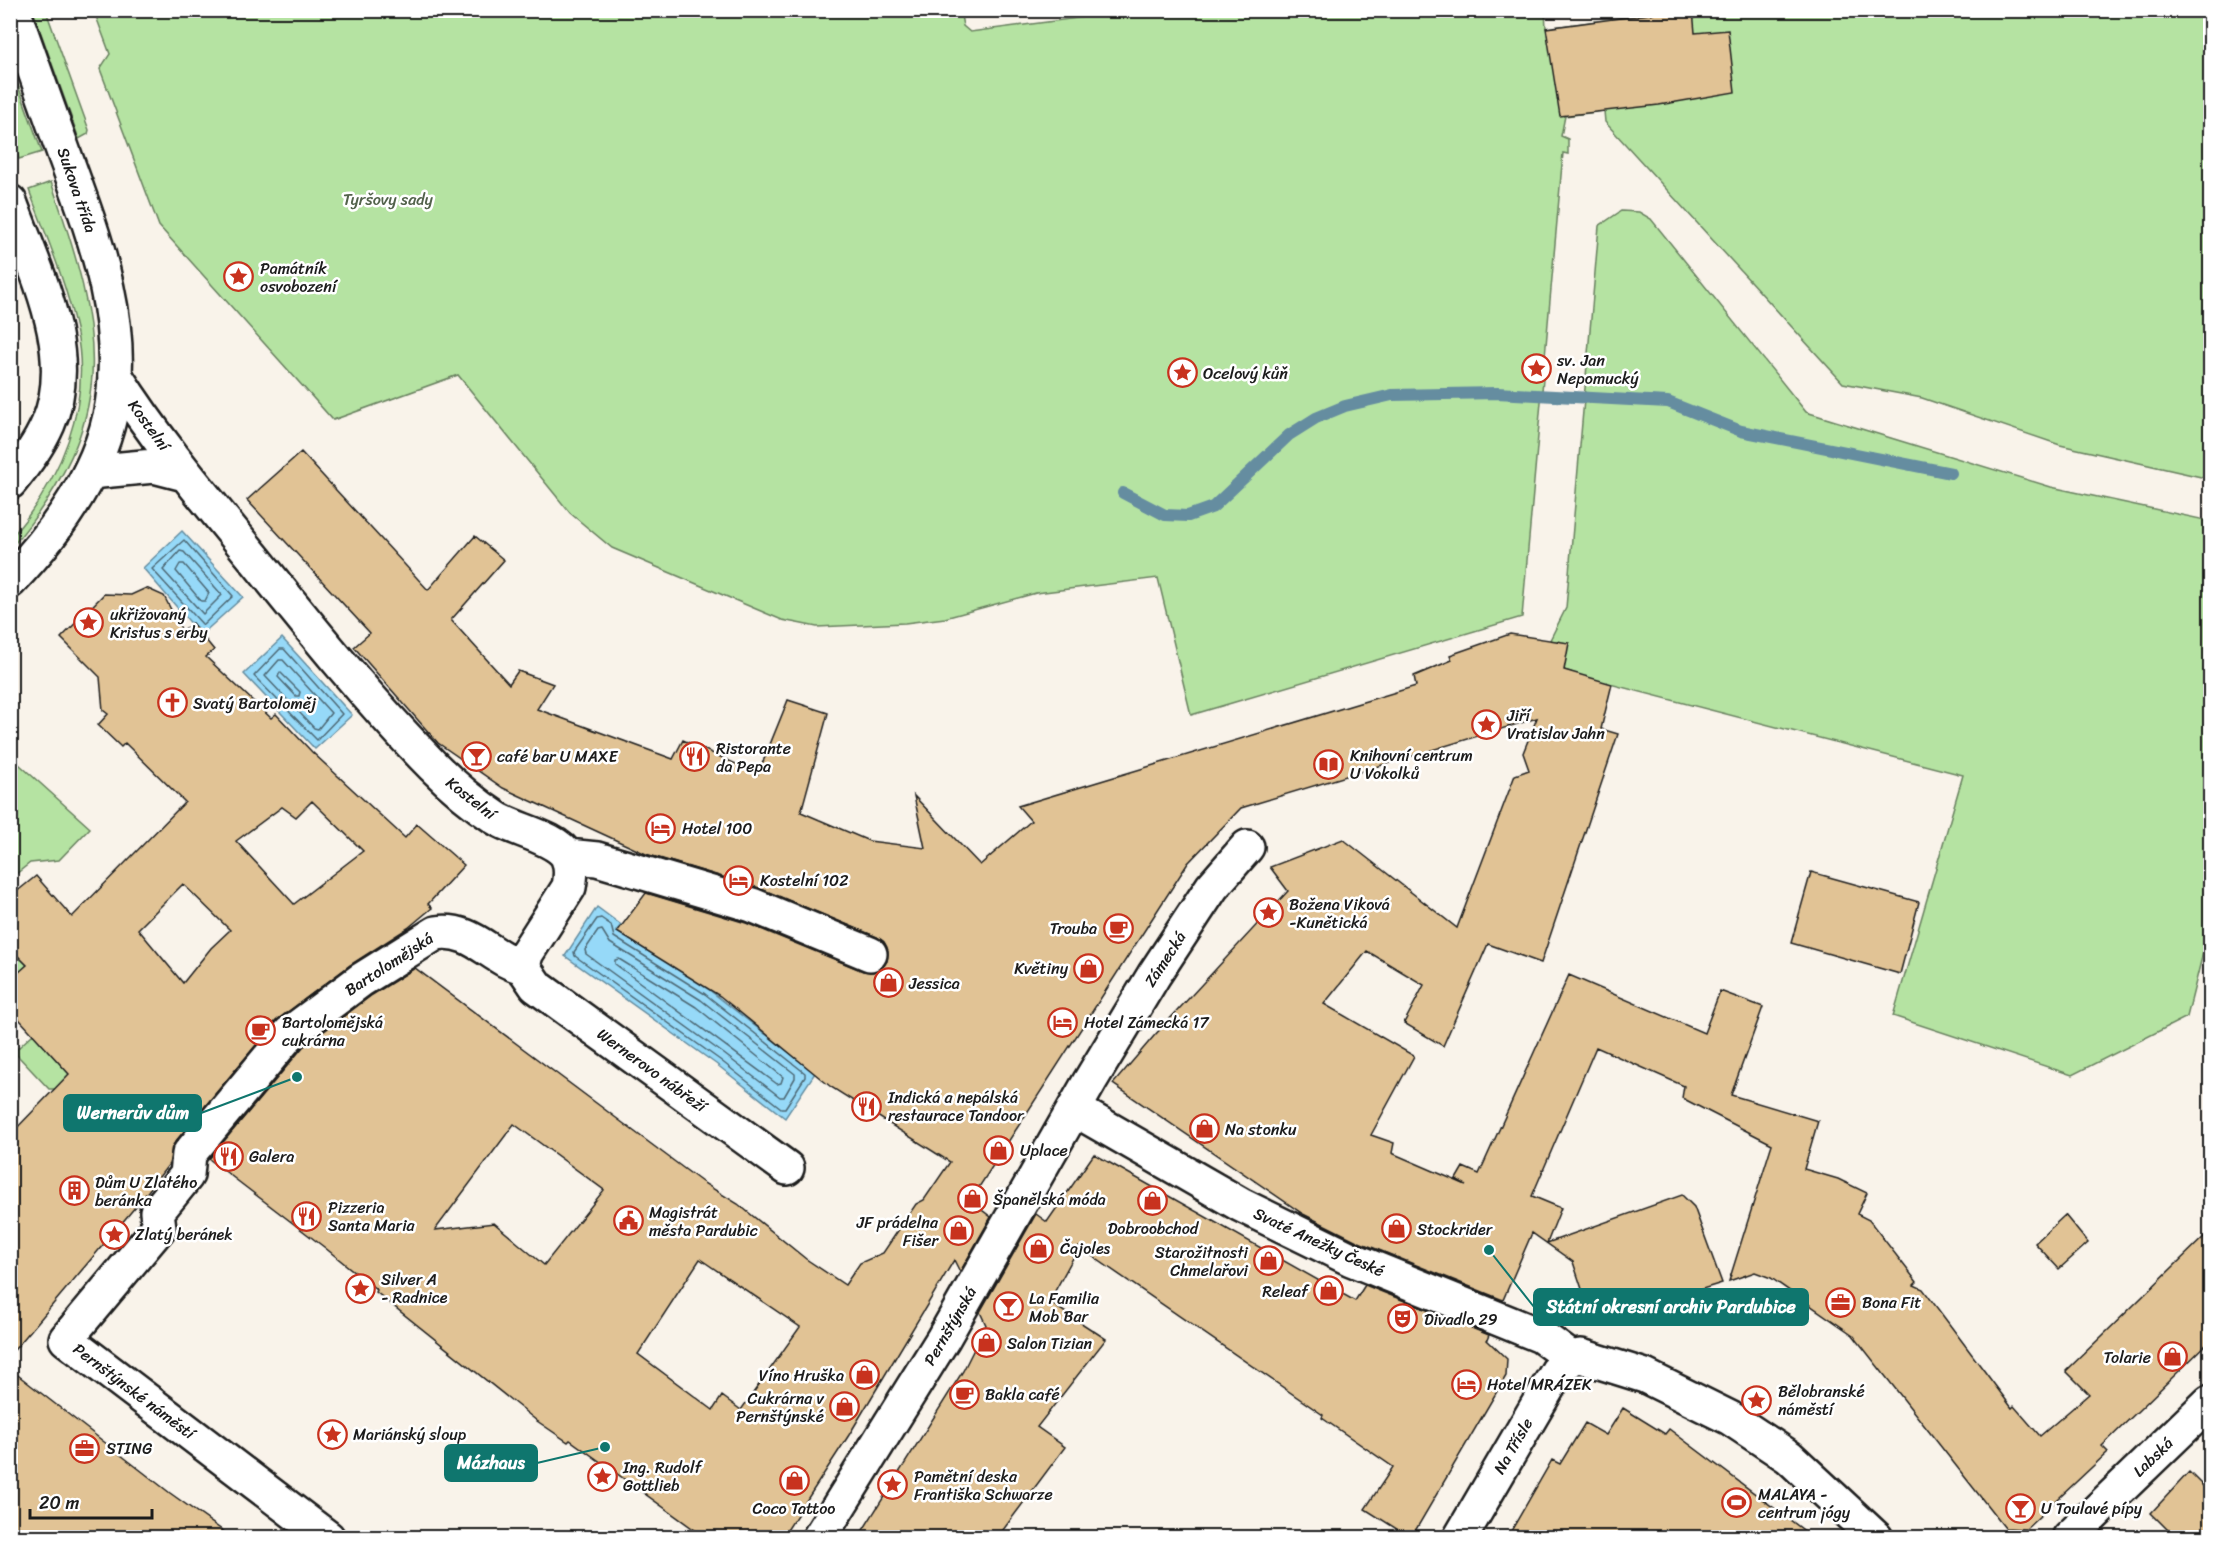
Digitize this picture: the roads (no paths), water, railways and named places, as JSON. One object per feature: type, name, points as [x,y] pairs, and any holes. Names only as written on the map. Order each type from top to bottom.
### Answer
[{"type":"street","name":"Sukova třída","points":[[10,581],[52,531],[90,472],[110,416],[115,375],[112,315],[100,257],[13,10]]},
{"type":"street","points":[[10,202],[52,324],[57,360],[57,384],[49,422],[27,460],[10,482]]},
{"type":"street","name":"Kostelní","points":[[115,375],[135,407],[185,474],[341,665],[431,764],[451,784],[497,819],[551,842],[567,856]]},
{"type":"street","name":"Kostelní","points":[[90,472],[154,466],[185,474]]},
{"type":"street","name":"Zámecká","points":[[1074,1109],[1154,975],[1212,887],[1247,847]]},
{"type":"street","points":[[523,968],[526,954],[569,887],[572,876],[567,856],[597,859],[752,905],[870,954]]},
{"type":"street","name":"Bartolomějská","points":[[189,1154],[290,1033],[361,980],[425,938],[448,931],[459,933],[523,968]]},
{"type":"street","name":"Wernerovo nábřeží","points":[[523,968],[536,986],[786,1168]]},
{"type":"street","name":"Svaté Anežky České","points":[[1074,1109],[1241,1205],[1351,1259],[1541,1336],[1571,1358]]},
{"type":"street","name":"Pernštýnská","points":[[819,1538],[944,1339],[1074,1109]]},
{"type":"street","name":"Pernštýnské náměstí","points":[[189,1154],[187,1175],[157,1212],[159,1228],[66,1340],[328,1538]]},
{"type":"street","points":[[1571,1358],[1592,1358],[1645,1376],[1730,1418],[1789,1456],[1876,1538]]},
{"type":"street","name":"Na Třísle","points":[[1460,1538],[1557,1372],[1571,1358]]},
{"type":"street","name":"Labská","points":[[2069,1538],[2211,1402]]},
{"type":"water","points":[[182,531],[243,597],[201,635],[143,568]]},
{"type":"water","points":[[282,638],[352,715],[315,749],[244,674]]},
{"type":"water","points":[[597,907],[621,925],[616,931],[708,989],[815,1073],[785,1118],[716,1064],[565,956]]},
{"type":"waterway","points":[[1123,493],[1165,515],[1188,516],[1213,507],[1289,435],[1316,418],[1345,406],[1392,395],[1497,393],[1668,402],[1741,431],[1951,473]]},
{"type":"place","name":"Památník osvobození","points":[[239,277]]},
{"type":"place","name":"sv. Jan Nepomucký","points":[[1536,369]]},
{"type":"place","name":"Ocelový kůň","points":[[1182,373]]},
{"type":"place","name":"ukřižovaný Kristus s erby","points":[[89,623]]},
{"type":"place","name":"Svatý Bartoloměj","points":[[172,703]]},
{"type":"place","name":"Jiří Vratislav Jahn","points":[[1486,724]]},
{"type":"place","name":"café bar U MAXE","points":[[476,756]]},
{"type":"place","name":"Ristorante da Pepa","points":[[695,757]]},
{"type":"place","name":"Knihovní centrum U Vokolků","points":[[1329,764]]},
{"type":"place","name":"Hotel 100","points":[[661,828]]},
{"type":"place","name":"Kostelní 102","points":[[739,880]]},
{"type":"place","name":"Božena Viková -Kunětická","points":[[1268,913]]},
{"type":"place","name":"Trouba","points":[[1118,928]]},
{"type":"place","name":"Květiny","points":[[1089,968]]},
{"type":"place","name":"Jessica","points":[[888,983]]},
{"type":"place","name":"Hotel Zámecká 17","points":[[1063,1022]]},
{"type":"place","name":"Bartolomějská cukrárna","points":[[261,1031]]},
{"type":"place","name":"Wernerův dům","points":[[297,1077]]},
{"type":"place","name":"Indická a nepálská restaurace Tandoor","points":[[867,1106]]},
{"type":"place","name":"Na stonku","points":[[1204,1129]]},
{"type":"place","name":"Uplace","points":[[999,1150]]},
{"type":"place","name":"Galera","points":[[228,1156]]},
{"type":"place","name":"Dům U Zlatého beránka","points":[[74,1191]]},
{"type":"place","name":"Španělská móda","points":[[972,1199]]},
{"type":"place","name":"Dobroobchod","points":[[1153,1200]]},
{"type":"place","name":"Pizzeria Santa Maria","points":[[307,1216]]},
{"type":"place","name":"Magistrát města Pardubic","points":[[628,1221]]},
{"type":"place","name":"Stockrider","points":[[1396,1229]]},
{"type":"place","name":"JF prádelna Fišer","points":[[959,1231]]},
{"type":"place","name":"Zlatý beránek","points":[[114,1234]]},
{"type":"place","name":"Čajoles","points":[[1039,1248]]},
{"type":"place","name":"Státní okresní archiv Pardubice","points":[[1489,1250]]},
{"type":"place","name":"Starožitnosti Chmelařovi","points":[[1269,1261]]},
{"type":"place","name":"Silver A - Radnice","points":[[360,1288]]},
{"type":"place","name":"Releaf","points":[[1329,1291]]},
{"type":"place","name":"Bona Fit","points":[[1841,1302]]},
{"type":"place","name":"La Familia Mob Bar","points":[[1008,1307]]},
{"type":"place","name":"Divadlo 29","points":[[1403,1319]]},
{"type":"place","name":"Salon Tizian","points":[[986,1343]]},
{"type":"place","name":"Tolarie","points":[[2172,1357]]},
{"type":"place","name":"Víno Hruška","points":[[865,1375]]},
{"type":"place","name":"Hotel MRÁZEK","points":[[1466,1384]]},
{"type":"place","name":"Bakla café","points":[[964,1394]]},
{"type":"place","name":"Bělobranské náměstí","points":[[1757,1400]]},
{"type":"place","name":"Cukrárna v Pernštýnské","points":[[845,1407]]},
{"type":"place","name":"Mariánský sloup","points":[[332,1434]]},
{"type":"place","name":"Mázhaus","points":[[605,1447]]},
{"type":"place","name":"STING","points":[[85,1448]]},
{"type":"place","name":"Ing. Rudolf Gottlieb","points":[[602,1476]]},
{"type":"place","name":"Coco Tattoo","points":[[794,1480]]},
{"type":"place","name":"Pamětní deska Františka Schwarze","points":[[893,1485]]},
{"type":"place","name":"MALAYA - centrum jógy","points":[[1737,1503]]},
{"type":"place","name":"U Toulavé pípy","points":[[2020,1508]]},
{"type":"park label","name":"Tyršovy sady","points":[[388,199]]}]
